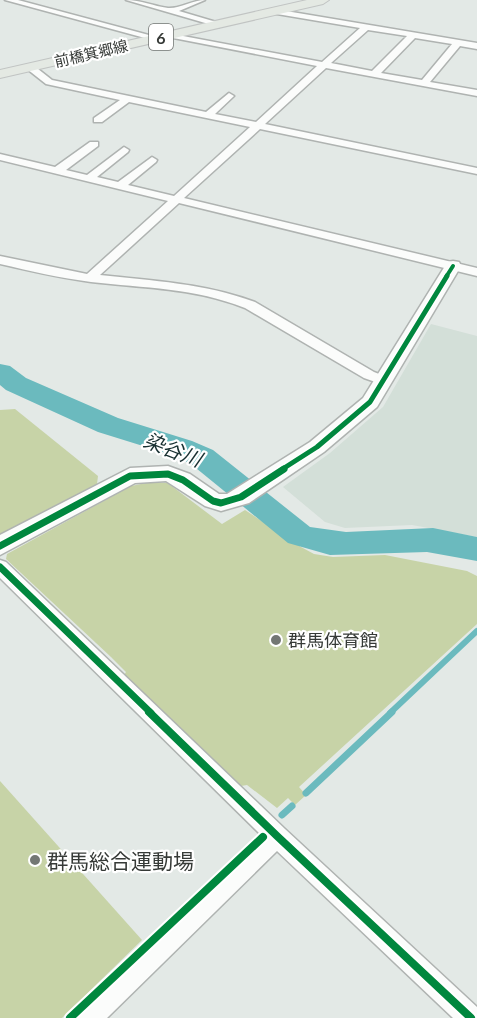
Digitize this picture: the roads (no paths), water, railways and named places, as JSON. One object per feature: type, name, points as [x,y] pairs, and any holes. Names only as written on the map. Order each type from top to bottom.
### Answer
[{"type":"main road","name":"前橋箕郷線","points":[[3,71],[30,67],[323,0]]},
{"type":"street","points":[[9,0],[161,37],[326,64],[477,93]]},
{"type":"street","points":[[130,0],[219,24]]},
{"type":"street","points":[[171,12],[201,0]]},
{"type":"street","points":[[274,11],[477,46]]},
{"type":"street","points":[[90,278],[260,126],[366,27]]},
{"type":"street","points":[[374,74],[413,35]]},
{"type":"street","points":[[424,83],[458,43]]},
{"type":"street","points":[[30,67],[49,82],[477,171]]},
{"type":"street","points":[[208,115],[229,96]]},
{"type":"street","points":[[98,120],[128,98]]},
{"type":"street","points":[[57,171],[94,144]]},
{"type":"street","points":[[88,179],[124,150]]},
{"type":"street","points":[[0,157],[477,272]]},
{"type":"street","points":[[120,186],[152,160]]},
{"type":"street","points":[[0,260],[90,278],[184,286],[230,296],[369,375],[384,381]]},
{"type":"street","points":[[0,546],[130,476],[153,473],[173,475],[215,503],[229,503],[241,497],[317,447],[359,413],[384,381],[453,266]]},
{"type":"street","points":[[0,567],[277,836],[471,1018]]},
{"type":"street","points":[[89,1018],[277,836]]},
{"type":"waterway","name":"染谷川","points":[[0,372],[16,384],[108,425],[182,448],[202,457],[299,535],[330,543],[362,544],[427,540],[477,549]]},
{"type":"waterway","points":[[390,713],[477,631]]},
{"type":"waterway","points":[[306,793],[392,712]]},
{"type":"waterway","points":[[282,815],[292,806]]},
{"type":"place","name":"群馬体育館","points":[[276,640]]},
{"type":"place","name":"群馬総合運動場","points":[[35,860]]}]
